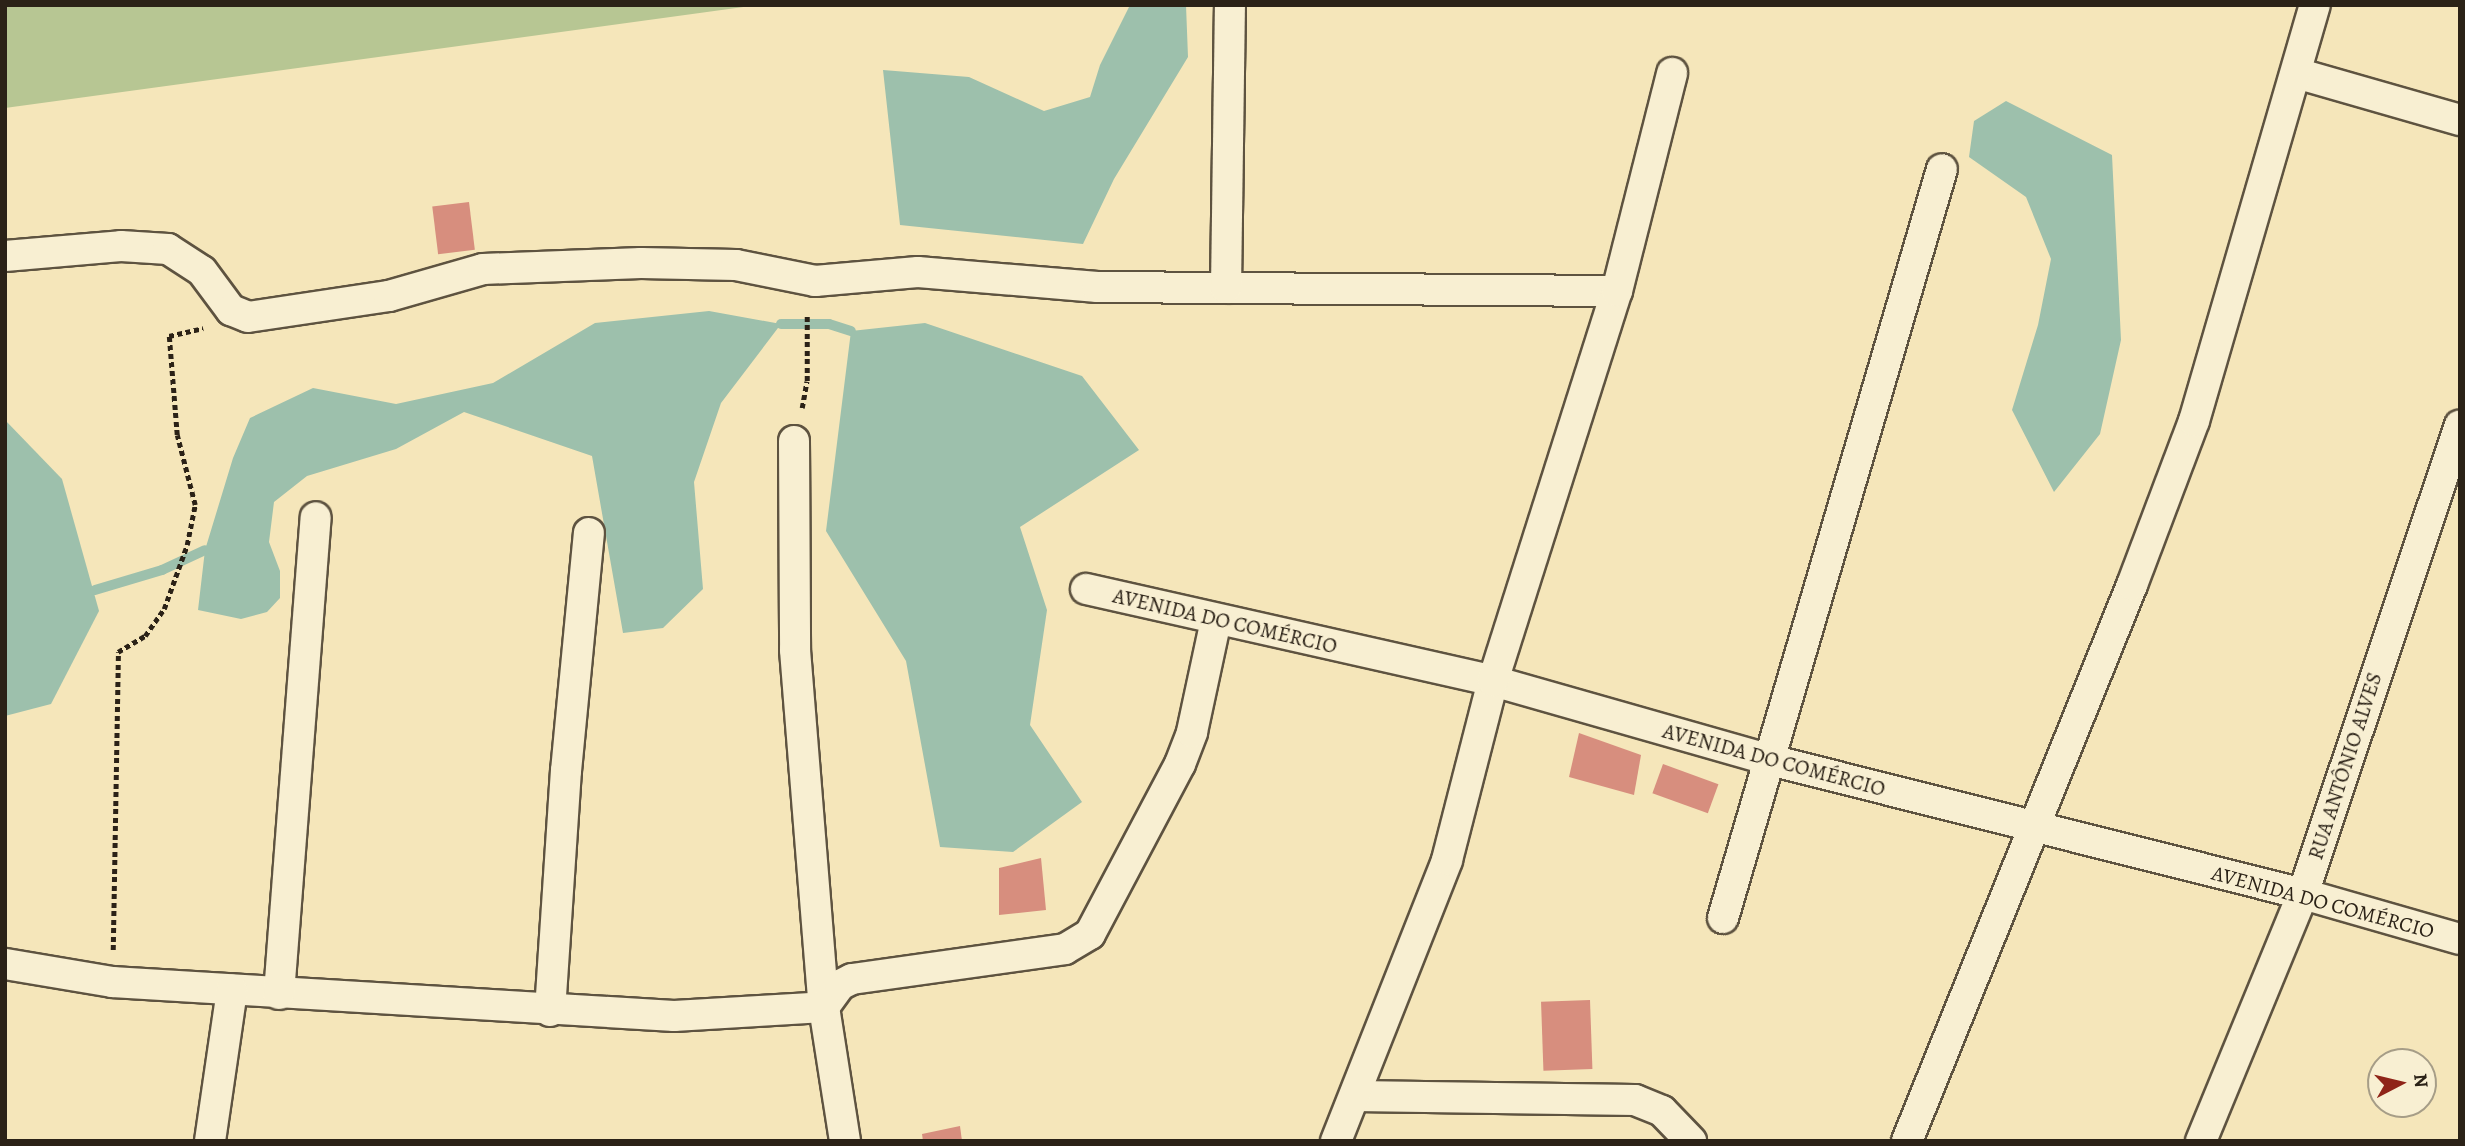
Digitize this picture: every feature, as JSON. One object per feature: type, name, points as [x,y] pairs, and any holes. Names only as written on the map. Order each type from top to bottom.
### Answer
[{"type":"street","points":[[1226,288],[1230,5]]},
{"type":"street","points":[[1907,1141],[2194,421],[2315,5]]},
{"type":"street","points":[[1336,1141],[1447,860],[1493,681],[1617,291],[1672,73]]},
{"type":"street","points":[[2296,74],[2460,120]]},
{"type":"street","points":[[1723,918],[1942,169]]},
{"type":"street","points":[[5,256],[121,246],[168,249],[202,271],[231,310],[248,317],[389,296],[483,269],[640,263],[736,265],[815,281],[918,272],[1097,287],[1617,291]]},
{"type":"street","name":"RUA ANTÔNIO ALVES","points":[[2201,1141],[2303,894],[2460,426]]},
{"type":"street","points":[[794,441],[795,650],[824,1007],[845,1141]]},
{"type":"street","points":[[279,994],[316,517]]},
{"type":"street","points":[[550,1011],[568,745],[589,533]]},
{"type":"street","name":"AVENIDA DO COMÉRCIO","points":[[1086,589],[1493,681],[1770,760],[2033,829],[2303,894],[2460,939]]},
{"type":"street","points":[[824,1007],[840,985],[852,979],[1065,949],[1085,939],[1180,764],[1192,732],[1216,620]]},
{"type":"street","points":[[5,964],[112,982],[550,1011],[674,1016],[824,1007]]},
{"type":"street","points":[[210,1141],[232,990]]},
{"type":"street","points":[[1355,1096],[1635,1100],[1662,1111],[1691,1141]]},
{"type":"path","points":[[794,441],[807,381],[807,315]]},
{"type":"path","points":[[112,982],[118,652],[145,636],[164,609],[187,545],[195,505],[177,435],[169,336],[248,317]]},
{"type":"shaded area","points":[[5,5],[758,5],[5,108]]},
{"type":"shaded area","points":[[1130,5],[1186,5],[1188,57],[1114,179],[1083,244],[900,225],[883,70],[969,77],[1044,111],[1090,97],[1100,65]]},
{"type":"shaded area","points":[[2006,101],[2112,155],[2121,340],[2100,434],[2054,492],[2012,410],[2038,325],[2051,259],[2026,197],[1969,157],[1974,121]]},
{"type":"shaded area","points":[[709,311],[781,324],[721,403],[694,482],[703,589],[663,628],[623,633],[592,456],[464,412],[396,449],[307,476],[274,502],[269,542],[280,571],[280,598],[267,612],[241,619],[198,610],[205,550],[233,458],[250,418],[313,388],[396,404],[493,383],[595,323]]},
{"type":"shaded area","points":[[925,323],[1082,376],[1139,450],[1020,527],[1047,610],[1030,725],[1082,802],[1013,852],[940,847],[906,661],[826,531],[851,331]]},
{"type":"shaded area","points":[[5,420],[62,479],[99,611],[51,704],[5,716]]},
{"type":"building","points":[[469,202],[475,250],[438,254],[432,207]]},
{"type":"building","points":[[1579,733],[1641,755],[1634,795],[1569,777]]},
{"type":"building","points":[[1663,764],[1718,784],[1708,813],[1652,793]]},
{"type":"building","points":[[1041,858],[1046,910],[999,915],[999,868]]},
{"type":"building","points":[[1590,1000],[1592,1069],[1543,1071],[1541,1002]]},
{"type":"building","points":[[960,1126],[962,1141],[923,1141],[922,1134]]},
{"type":"waterway","points":[[781,324],[829,324],[851,331]]},
{"type":"waterway","points":[[95,590],[162,570],[205,550]]}]
